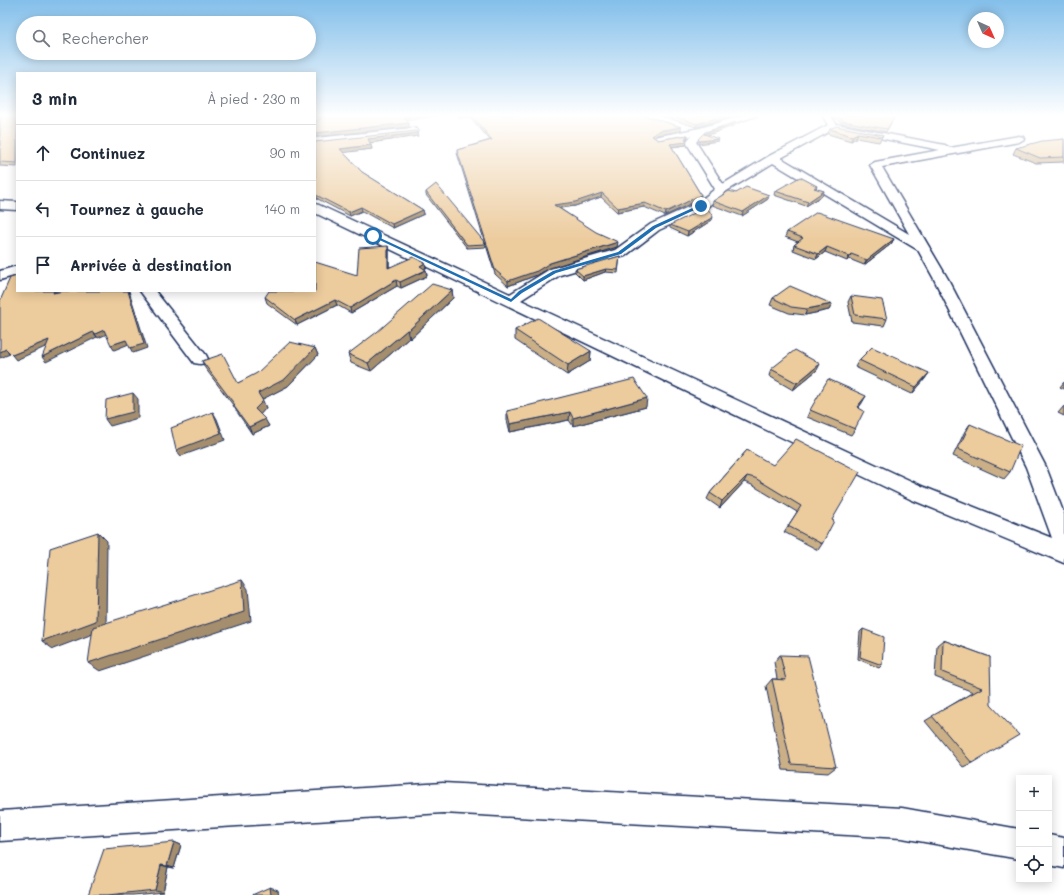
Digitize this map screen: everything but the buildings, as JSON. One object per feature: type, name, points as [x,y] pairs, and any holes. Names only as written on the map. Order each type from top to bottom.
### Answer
[{"type":"street","points":[[700,157],[720,190]]},
{"type":"street","points":[[919,157],[875,165],[921,247],[941,279],[1036,467],[1064,542]]},
{"type":"street","points":[[511,301],[521,292],[555,272],[620,253],[655,227],[701,206],[720,190],[773,158],[921,247]]},
{"type":"street","points":[[0,205],[16,206]]},
{"type":"street","points":[[316,208],[917,493],[1064,553]]},
{"type":"street","points":[[0,276],[16,270]]},
{"type":"street","points":[[148,292],[200,359]]},
{"type":"street","points":[[0,826],[443,798],[902,823],[1016,843]]},
{"type":"street","points":[[1052,851],[1064,853]]},
{"type":"route","points":[[373,236],[511,301],[521,292],[555,272],[620,253],[655,227],[701,206]]}]
